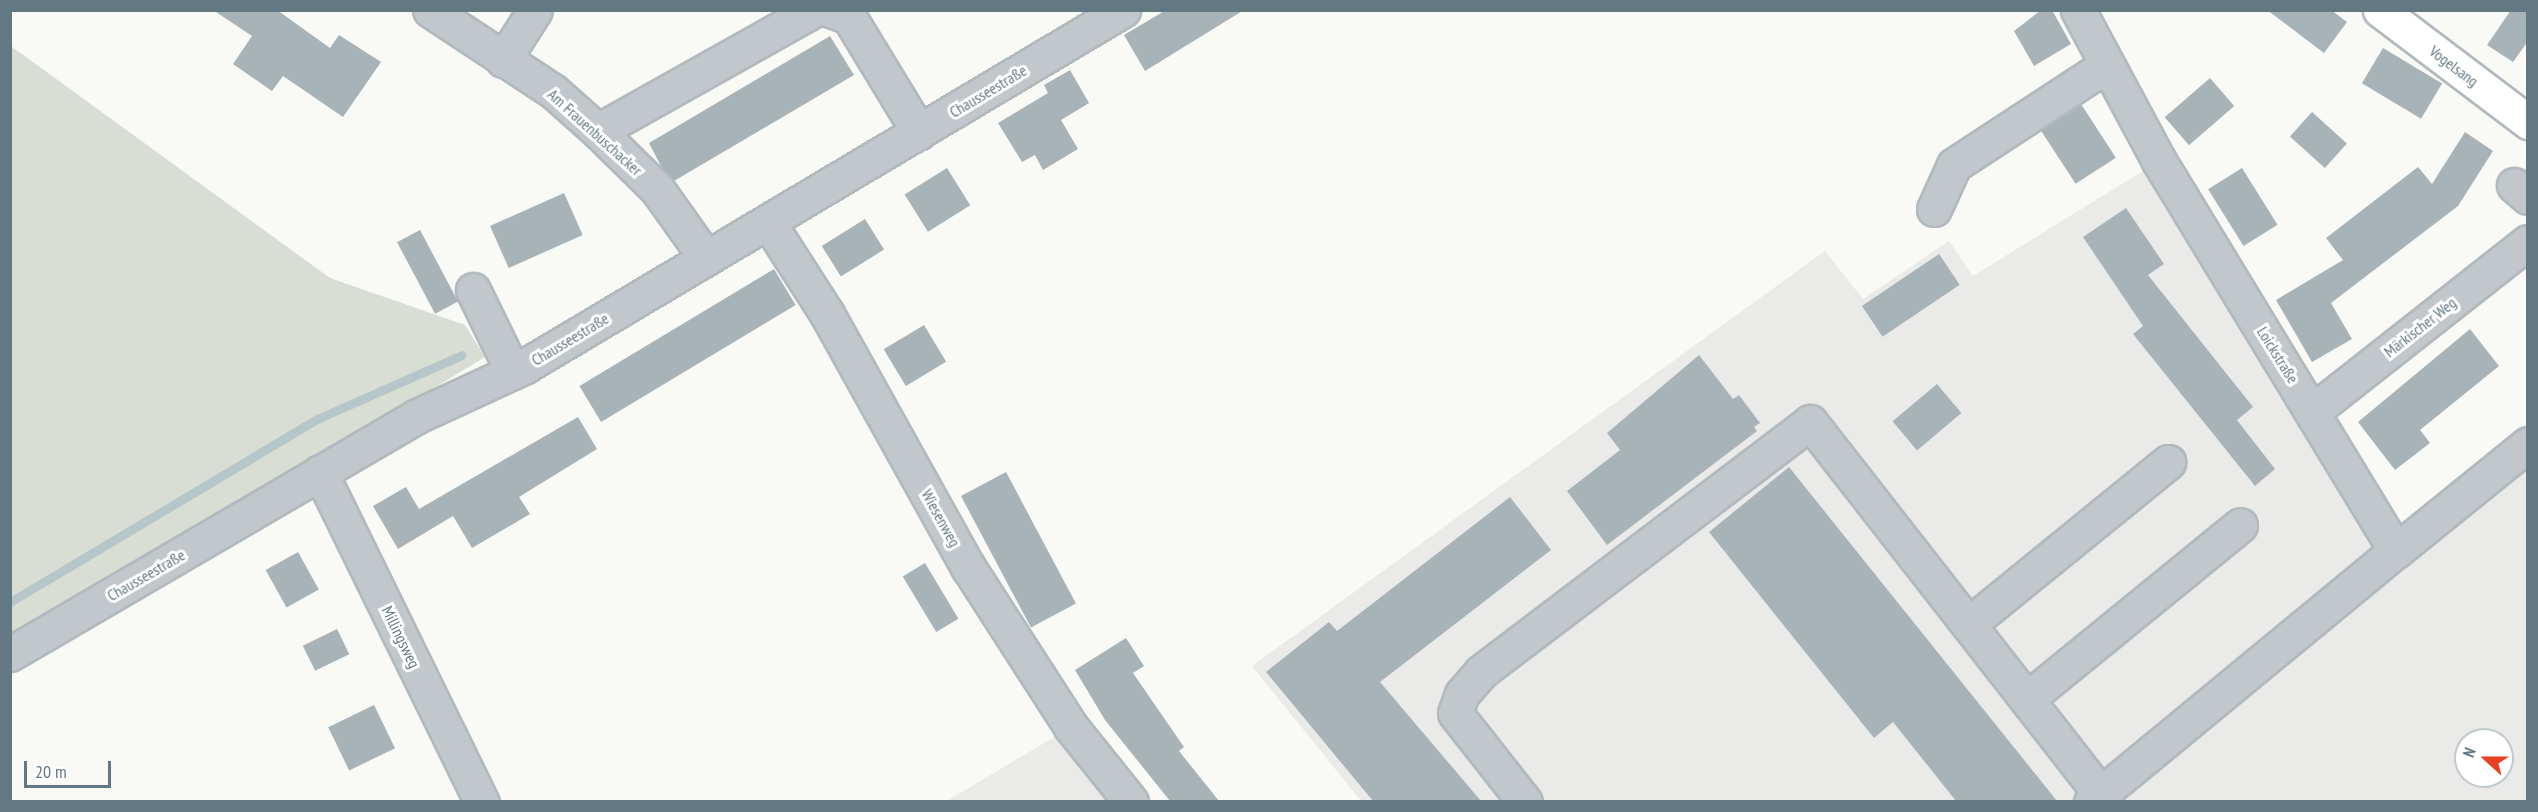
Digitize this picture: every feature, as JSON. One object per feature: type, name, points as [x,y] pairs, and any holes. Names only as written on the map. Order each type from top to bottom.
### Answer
[{"type":"main road","name":"Vogelsang","points":[[2380,10],[2528,122]]},
{"type":"street","name":"Am Frauenbuschacker","points":[[430,10],[553,92],[598,131],[657,189],[706,258]]},
{"type":"street","points":[[503,60],[535,10]]},
{"type":"street","points":[[598,131],[814,10]]},
{"type":"street","points":[[830,10],[849,17],[919,132]]},
{"type":"street","name":"Chausseestraße","points":[[10,654],[417,416],[513,372],[1123,10]]},
{"type":"street","name":"Loickstraße","points":[[2078,10],[2158,161],[2313,411],[2396,551]]},
{"type":"street","points":[[1934,209],[1954,165],[2107,65]]},
{"type":"street","name":"Wiesenweg","points":[[768,222],[827,315],[968,567],[1071,727],[1131,801]]},
{"type":"street","name":"Märkischer Weg","points":[[2313,411],[2528,242]]},
{"type":"street","points":[[473,290],[513,372]]},
{"type":"street","points":[[1525,801],[1455,713],[1462,694],[1481,672],[1810,422],[2027,699],[2096,798],[2527,445]]},
{"type":"street","points":[[1969,624],[2168,462]]},
{"type":"street","name":"Millingsweg","points":[[320,472],[482,801]]},
{"type":"street","points":[[2027,699],[2240,525]]},
{"type":"shaded area","points":[[11,46],[330,278],[465,325],[485,357],[218,520],[11,635]]},
{"type":"shaded area","points":[[2146,169],[2395,578],[2527,469],[2527,801],[1361,801],[1252,666],[1825,251],[1863,299],[1949,241],[1973,276]]},
{"type":"shaded area","points":[[1071,727],[1131,802],[945,802]]},
{"type":"building","points":[[213,10],[277,10],[330,48],[339,35],[381,62],[343,117],[283,76],[272,91],[233,64],[252,36]]},
{"type":"building","points":[[1166,10],[1244,10],[1145,71],[1124,35]]},
{"type":"building","points":[[2041,10],[2052,10],[2071,44],[2034,66],[2014,31]]},
{"type":"building","points":[[2267,10],[2331,10],[2347,22],[2324,53]]},
{"type":"building","points":[[2511,10],[2528,10],[2528,41],[2513,62],[2487,45]]},
{"type":"building","points":[[830,36],[854,75],[674,181],[662,168],[649,143]]},
{"type":"building","points":[[2383,48],[2442,84],[2421,119],[2362,83]]},
{"type":"building","points":[[1070,70],[1089,103],[1061,120],[1078,149],[1043,170],[1035,155],[1022,162],[998,123],[1048,93],[1044,85]]},
{"type":"building","points":[[2210,78],[2234,106],[2189,145],[2165,117]]},
{"type":"building","points":[[2081,104],[2116,158],[2076,184],[2041,130]]},
{"type":"building","points":[[2312,112],[2347,143],[2325,168],[2290,137]]},
{"type":"building","points":[[2465,132],[2493,151],[2458,206],[2331,303],[2352,339],[2312,362],[2276,300],[2343,260],[2326,238],[2418,167],[2432,184]]},
{"type":"building","points":[[947,168],[970,205],[928,232],[905,194]]},
{"type":"building","points":[[2242,168],[2278,225],[2244,246],[2208,189]]},
{"type":"building","points":[[564,193],[583,235],[509,268],[490,226]]},
{"type":"building","points":[[2126,208],[2164,264],[2148,275],[2253,407],[2237,420],[2275,469],[2255,486],[2133,334],[2143,326],[2083,237]]},
{"type":"building","points":[[865,219],[884,250],[841,277],[822,246]]},
{"type":"building","points":[[420,230],[458,302],[435,314],[397,242]]},
{"type":"building","points":[[1939,254],[1960,285],[1883,337],[1862,306]]},
{"type":"building","points":[[774,269],[796,305],[601,422],[579,386]]},
{"type":"building","points":[[924,325],[946,362],[906,386],[884,349]]},
{"type":"building","points":[[2470,329],[2499,366],[2420,430],[2430,443],[2395,470],[2358,422]]},
{"type":"building","points":[[1699,355],[1733,399],[1739,395],[1760,423],[1754,427],[1757,431],[1607,545],[1567,491],[1620,450],[1607,433]]},
{"type":"building","points":[[1937,384],[1961,413],[1917,450],[1893,421]]},
{"type":"building","points":[[578,417],[597,449],[519,497],[530,514],[472,548],[453,516],[398,549],[373,506],[406,487],[419,509]]},
{"type":"building","points":[[1789,467],[2057,801],[1956,801],[1893,722],[1874,738],[1709,532]]},
{"type":"building","points":[[1006,472],[1076,604],[1031,628],[961,496]]},
{"type":"building","points":[[1510,497],[1551,550],[1380,682],[1481,801],[1373,801],[1266,672],[1329,622],[1337,631]]},
{"type":"building","points":[[298,552],[319,590],[286,608],[266,570]]},
{"type":"building","points":[[925,563],[958,619],[936,632],[903,576]]},
{"type":"building","points":[[337,629],[349,654],[315,671],[303,646]]},
{"type":"building","points":[[1126,638],[1144,666],[1133,673],[1184,747],[1179,751],[1219,801],[1170,801],[1105,720],[1075,670]]},
{"type":"building","points":[[374,705],[395,748],[349,770],[328,727]]},
{"type":"waterway","points":[[10,602],[317,419],[462,355]]}]
